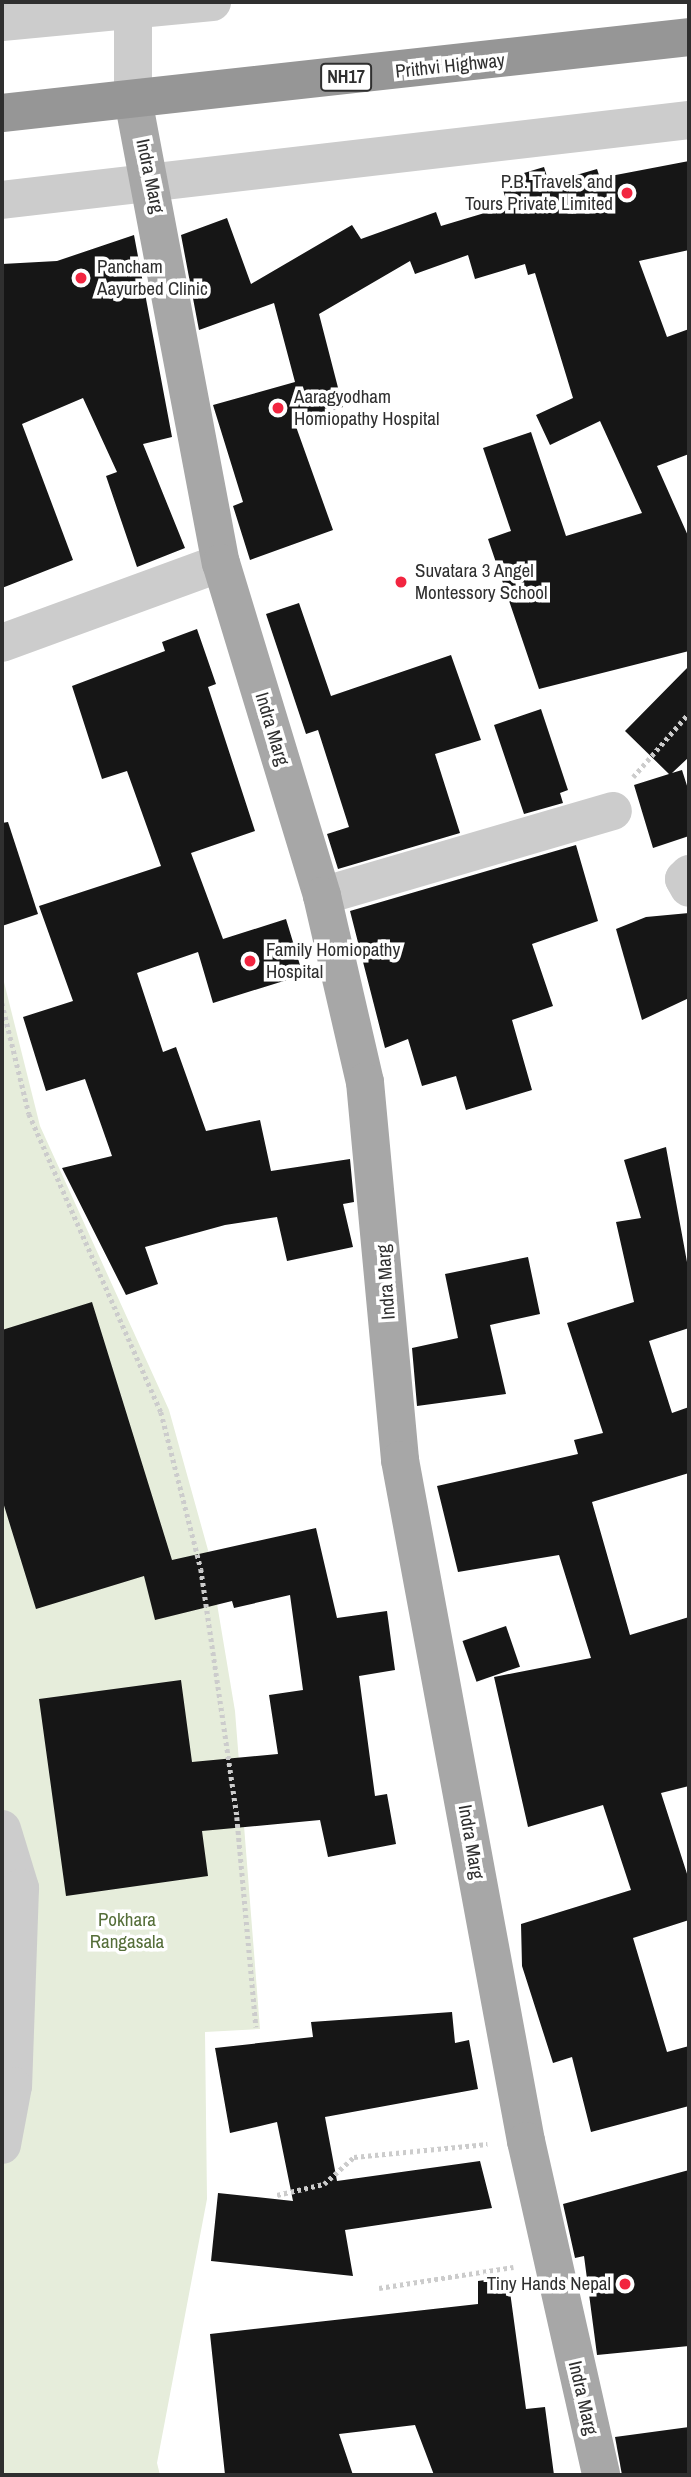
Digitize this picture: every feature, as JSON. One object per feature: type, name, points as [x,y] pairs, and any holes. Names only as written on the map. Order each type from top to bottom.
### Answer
[{"type":"highway","name":"Prithvi Highway","points":[[2,113],[689,37]]},
{"type":"main road","name":"Indra Marg","points":[[133,99],[151,178],[221,563],[323,896],[377,1157],[400,1460],[526,2141],[601,2475]]},
{"type":"street","points":[[2,22],[212,2]]},
{"type":"street","points":[[133,10],[133,99]]},
{"type":"street","points":[[2,200],[151,178],[689,120]]},
{"type":"street","points":[[2,643],[221,563]]},
{"type":"street","points":[[323,896],[613,811]]},
{"type":"street","points":[[689,874],[684,879],[689,888]]},
{"type":"street","points":[[2,1829],[20,1888],[13,2086],[2,2146]]},
{"type":"path","points":[[613,811],[638,769],[689,713]]},
{"type":"path","points":[[2,1003],[29,1114],[161,1412],[201,1569],[237,1817],[256,2027]]},
{"type":"path","points":[[277,2195],[324,2184],[354,2157],[526,2141]]},
{"type":"path","points":[[379,2288],[552,2261]]},
{"type":"green space","name":"Pokhara Rangasala","points":[[2,974],[40,1126],[169,1410],[208,1550],[235,1711],[260,2029],[205,2032],[207,2199],[157,2463],[160,2475],[2,2475]]},
{"type":"building","points":[[689,161],[689,250],[639,261],[667,337],[689,329],[689,454],[657,466],[689,538],[689,651],[539,689],[488,539],[511,531],[483,448],[531,432],[566,536],[642,513],[600,421],[550,445],[536,415],[573,398],[535,273],[528,275],[525,264],[475,279],[468,255],[415,274],[410,261],[319,314],[343,407],[294,421],[333,530],[250,560],[233,506],[243,502],[213,405],[295,382],[274,303],[199,330],[181,235],[227,218],[251,284],[352,225],[361,239],[436,212],[441,226],[508,206],[500,180],[544,167],[549,183],[597,169],[600,178]]},
{"type":"building","points":[[134,235],[172,437],[143,444],[185,548],[137,567],[106,476],[117,472],[83,398],[22,424],[73,560],[2,588],[2,264],[57,261]]},
{"type":"building","points":[[299,603],[331,696],[451,655],[481,740],[435,754],[460,833],[338,869],[327,834],[349,827],[318,730],[306,734],[266,614]]},
{"type":"building","points":[[197,629],[216,684],[208,687],[255,831],[191,853],[223,939],[286,919],[303,975],[213,1003],[198,952],[137,973],[163,1052],[176,1047],[206,1131],[260,1120],[271,1171],[350,1159],[354,1202],[343,1204],[353,1247],[287,1261],[277,1217],[225,1225],[145,1247],[158,1284],[126,1295],[62,1168],[112,1156],[85,1079],[46,1091],[23,1017],[73,1001],[39,906],[161,866],[127,771],[102,779],[72,686],[165,651],[162,642]]},
{"type":"building","points":[[689,666],[689,757],[672,773],[682,770],[689,792],[689,836],[653,848],[634,785],[669,774],[625,731]]},
{"type":"building","points":[[541,709],[568,790],[560,793],[563,803],[524,814],[494,725]]},
{"type":"building","points":[[8,822],[38,914],[2,926],[2,823]]},
{"type":"building","points":[[576,845],[598,921],[532,944],[553,1006],[512,1020],[532,1090],[466,1110],[456,1076],[422,1086],[408,1039],[385,1048],[350,911]]},
{"type":"building","points":[[689,913],[689,998],[642,1020],[616,929],[646,917]]},
{"type":"building","points":[[666,1147],[689,1273],[689,1328],[649,1341],[672,1413],[689,1407],[689,1473],[592,1502],[630,1635],[689,1617],[689,1786],[661,1793],[689,1880],[689,1920],[633,1938],[667,2052],[689,2046],[689,2106],[591,2132],[572,2057],[553,2063],[522,1966],[521,1924],[631,1890],[603,1805],[528,1827],[494,1677],[591,1658],[559,1555],[458,1572],[437,1486],[578,1454],[574,1440],[603,1433],[567,1323],[634,1302],[616,1222],[641,1218],[624,1160]]},
{"type":"building","points":[[528,1257],[540,1314],[490,1325],[506,1394],[417,1406],[412,1348],[458,1338],[445,1274]]},
{"type":"building","points":[[92,1302],[172,1560],[316,1528],[337,1618],[387,1611],[395,1670],[359,1676],[375,1796],[387,1794],[396,1844],[328,1857],[320,1820],[202,1831],[208,1876],[66,1896],[39,1699],[181,1680],[192,1762],[278,1754],[269,1695],[303,1690],[290,1595],[234,1608],[232,1601],[155,1620],[144,1576],[36,1609],[2,1499],[2,1330]]},
{"type":"building","points":[[506,1626],[520,1667],[477,1682],[463,1641]]},
{"type":"building","points":[[452,2012],[455,2043],[469,2040],[478,2089],[325,2117],[337,2181],[480,2161],[492,2208],[345,2230],[353,2276],[211,2261],[218,2193],[293,2201],[277,2122],[230,2133],[215,2048],[313,2037],[311,2022]]},
{"type":"building","points":[[689,2170],[689,2346],[597,2355],[584,2256],[575,2258],[563,2204]]},
{"type":"building","points":[[508,2277],[526,2409],[545,2407],[554,2475],[434,2475],[415,2425],[339,2434],[353,2475],[225,2475],[210,2334],[478,2304],[478,2281]]},
{"type":"building","points":[[689,2427],[689,2475],[622,2475],[615,2437]]},
{"type":"place","name":"P.B. Travels and Tours Private Limited","points":[[627,193]]},
{"type":"place","name":"Pancham Aayurbed Clinic","points":[[81,278]]},
{"type":"place","name":"Aaragyodham Homiopathy Hospital","points":[[278,408]]},
{"type":"place","name":"Suvatara 3 Angel Montessory School","points":[[401,582]]},
{"type":"place","name":"Family Homiopathy Hospital","points":[[250,961]]},
{"type":"place","name":"Tiny Hands Nepal","points":[[625,2284]]}]
